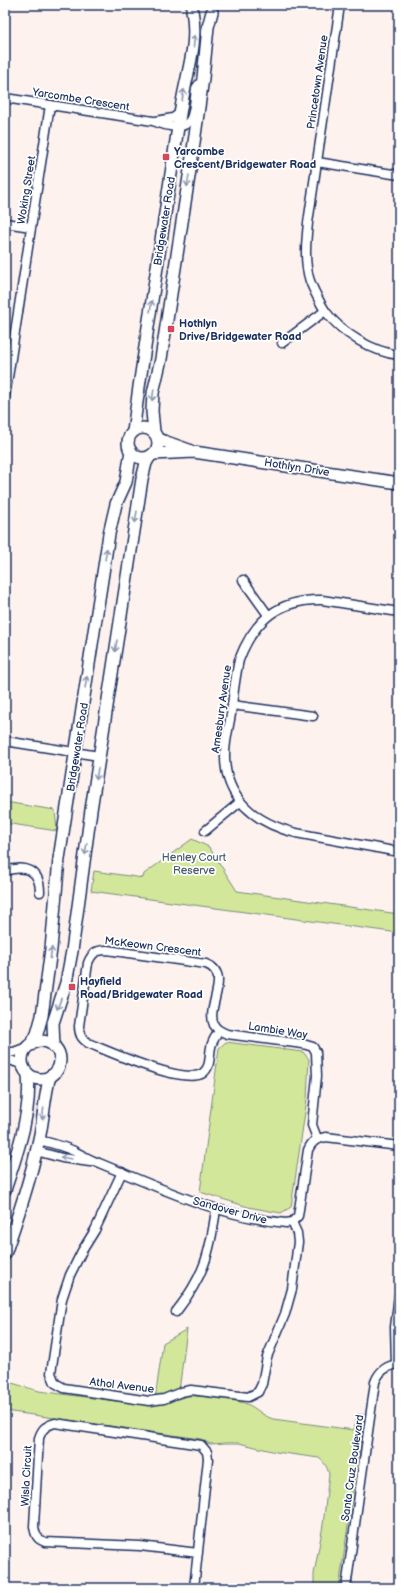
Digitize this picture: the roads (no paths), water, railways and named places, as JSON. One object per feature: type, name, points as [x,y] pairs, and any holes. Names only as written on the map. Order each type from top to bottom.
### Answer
[{"type":"street","name":"Princetown Avenue","points":[[340,5],[308,223],[306,251],[310,281],[325,311],[341,326],[365,344],[399,355]]},
{"type":"street","points":[[189,7],[195,13],[204,15],[215,9]]},
{"type":"street","name":"Bridgewater Road","points":[[134,432],[138,387],[180,113],[194,45],[195,34],[189,7]]},
{"type":"street","name":"Bridgewater Road","points":[[156,436],[152,406],[152,393],[161,359],[203,78],[208,27],[215,9]]},
{"type":"street","points":[[178,127],[189,122],[196,88],[203,78]]},
{"type":"street","name":"Yarcombe Crescent","points":[[5,98],[153,121],[162,125],[178,127]]},
{"type":"street","name":"Woking Street","points":[[5,397],[50,105]]},
{"type":"street","name":"Yarcombe Crescent","points":[[153,121],[173,118],[180,113]]},
{"type":"street","points":[[317,162],[399,175]]},
{"type":"street","points":[[5,223],[31,226]]},
{"type":"street","points":[[282,343],[325,311]]},
{"type":"street","points":[[5,1058],[25,1069],[34,1078],[40,1079],[50,1076],[58,1068],[59,1057],[54,1047],[53,1023],[66,983],[142,478],[152,455],[158,447],[156,436],[150,430],[141,428],[134,432],[129,441],[131,450],[134,454],[142,458],[152,455]]},
{"type":"street","name":"Hothlyn Drive","points":[[156,436],[194,452]]},
{"type":"street","name":"Bridgewater Road","points":[[29,1046],[37,1034],[42,1016],[51,949],[59,859],[112,519],[116,504],[126,482],[131,450]]},
{"type":"street","name":"Hothlyn Drive","points":[[152,455],[194,452],[399,483]]},
{"type":"street","points":[[243,580],[268,615]]},
{"type":"street","name":"Amesbury Avenue","points":[[399,612],[322,600],[311,600],[294,603],[268,615],[254,629],[239,660],[225,753],[225,765],[232,787],[240,802],[253,814],[281,829],[399,852]]},
{"type":"street","points":[[232,705],[313,716]]},
{"type":"street","points":[[5,741],[100,756]]},
{"type":"street","points":[[205,831],[240,802]]},
{"type":"street","points":[[31,870],[34,862]]},
{"type":"street","points":[[5,871],[22,868],[31,870],[36,875],[40,884],[40,892]]},
{"type":"street","name":"McKeown Crescent","points":[[98,950],[106,950],[212,966],[217,972],[218,979],[213,1016],[214,1024],[219,1031],[211,1048],[207,1069],[203,1074],[197,1076],[170,1073],[154,1069],[88,1043],[79,1033],[79,1026],[88,963],[91,955],[98,950]]},
{"type":"street","name":"Lambie Way","points":[[219,1031],[227,1034],[308,1045],[313,1048],[316,1052],[317,1076],[312,1125],[317,1138]]},
{"type":"street","points":[[5,1052],[20,1050],[43,1042],[54,1047]]},
{"type":"street","points":[[5,1190],[21,1135],[29,1098],[24,1053],[29,1046]]},
{"type":"street","points":[[5,1254],[39,1140],[45,1094],[50,1076]]},
{"type":"street","name":"Sandover Drive","points":[[21,1135],[74,1151],[97,1163],[122,1172],[176,1196],[216,1209],[280,1223],[292,1222]]},
{"type":"street","points":[[292,1222],[298,1216],[308,1150],[311,1142],[317,1138],[326,1137],[399,1146]]},
{"type":"street","name":"Sandover Drive","points":[[18,1146],[62,1158],[97,1163]]},
{"type":"street","name":"Athol Avenue","points":[[122,1172],[95,1230],[82,1250],[70,1275],[62,1299],[51,1373],[52,1379],[55,1383],[64,1388],[149,1400],[164,1399],[181,1392],[191,1390],[248,1397],[258,1392],[262,1384],[267,1357],[286,1314],[292,1289],[298,1242],[297,1233],[292,1222]]},
{"type":"street","points":[[176,1312],[191,1293],[208,1256],[216,1209]]},
{"type":"street","points":[[397,1364],[395,1328],[399,1295]]},
{"type":"street","name":"Santa Cruz Boulevard","points":[[346,1588],[375,1382],[383,1370],[397,1364]]},
{"type":"street","name":"Wisla Circuit","points":[[194,1588],[198,1553],[208,1459],[207,1452],[202,1445],[55,1423],[47,1425],[42,1431],[39,1438],[34,1526],[35,1534],[39,1540],[45,1542],[140,1546],[198,1553]]},
{"type":"place","name":"Yarcombe Crescent/Bridgewater Road","points":[[166,157]]},
{"type":"place","name":"Hothlyn Drive/Bridgewater Road","points":[[171,329]]},
{"type":"place","name":"Hayfield Road/Bridgewater Road","points":[[72,987]]},
{"type":"park label","name":"Henley Court Reserve","points":[[194,863]]}]
